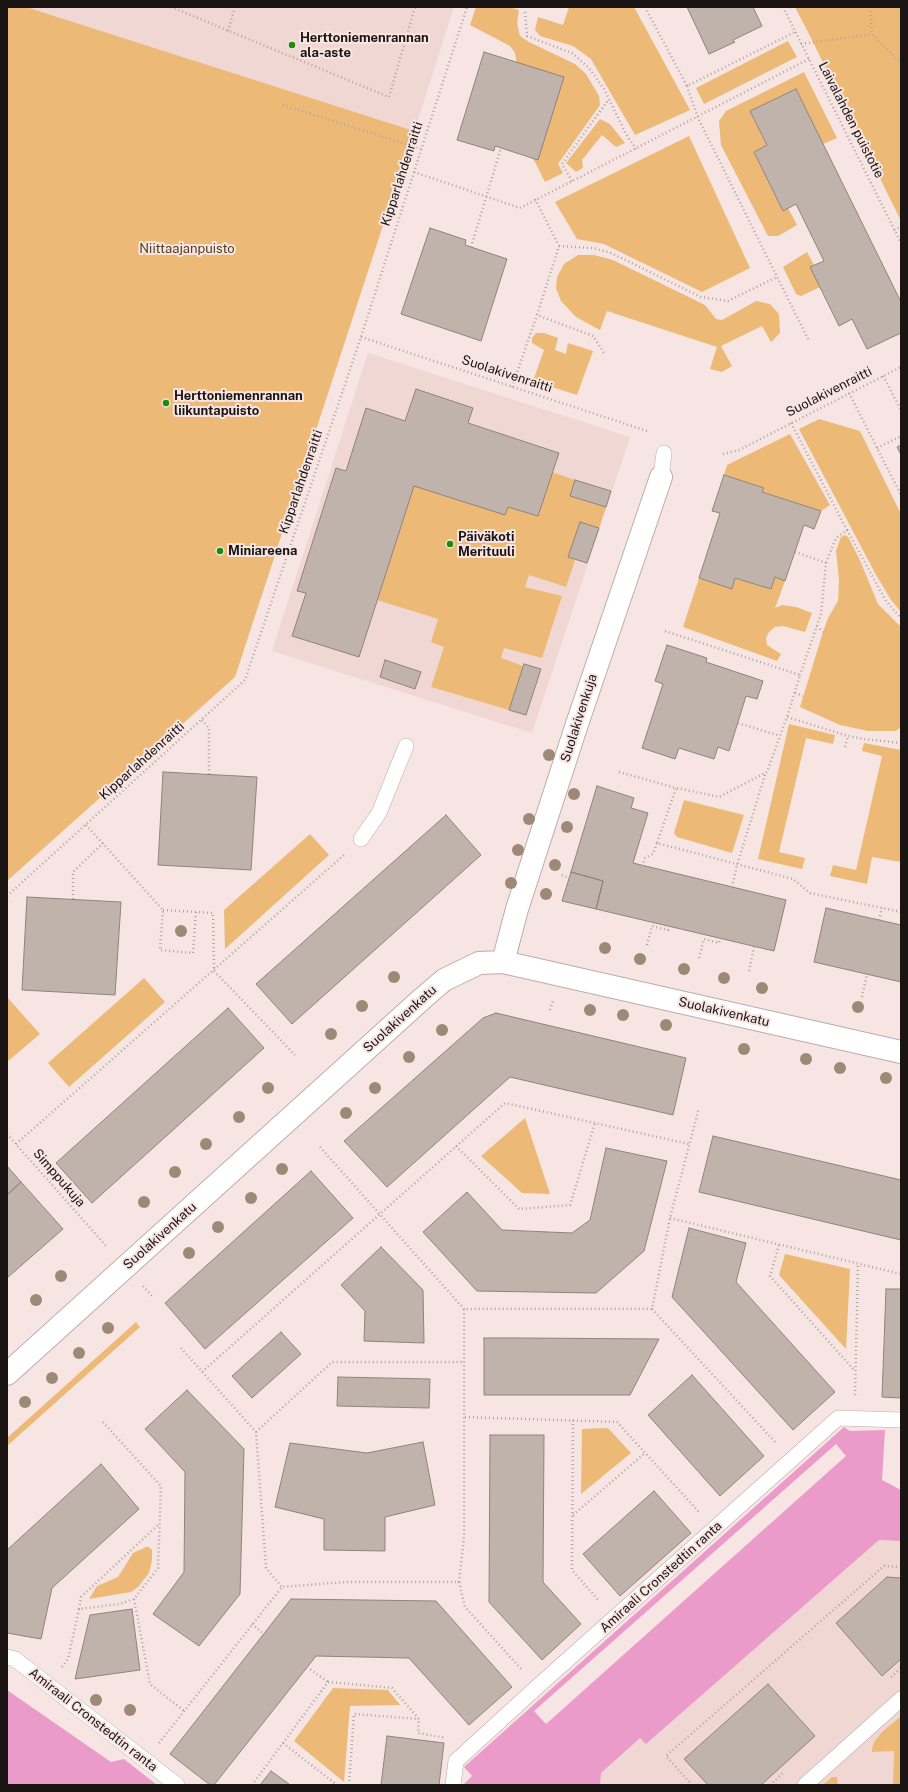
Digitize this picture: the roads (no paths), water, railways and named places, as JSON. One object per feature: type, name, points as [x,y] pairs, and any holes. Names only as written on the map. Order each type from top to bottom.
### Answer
[{"type":"street","name":"Suolakivenkuja","points":[[503,962],[517,908],[576,724],[661,477]]},
{"type":"street","name":"Suolakivenkatu","points":[[7,1374],[444,980],[479,963],[503,962],[901,1052]]},
{"type":"lane","points":[[661,477],[664,453]]},
{"type":"lane","points":[[361,839],[379,813],[406,746]]},
{"type":"lane","name":"Amiraali Cronstedtin ranta","points":[[453,1785],[456,1761],[838,1418],[901,1420]]},
{"type":"lane","name":"Amiraali Cronstedtin ranta","points":[[7,1658],[15,1659],[177,1785]]},
{"type":"lane","points":[[805,1785],[901,1699]]},
{"type":"place","name":"Herttoniemenrannan ala-aste","points":[[292,45]]},
{"type":"place","name":"Herttoniemenrannan liikuntapuisto","points":[[166,403]]},
{"type":"place","name":"Päiväkoti Merituuli","points":[[450,544]]},
{"type":"place","name":"Miniareena","points":[[220,551]]},
{"type":"park label","name":"Niittaajanpuisto","points":[[187,249]]}]
